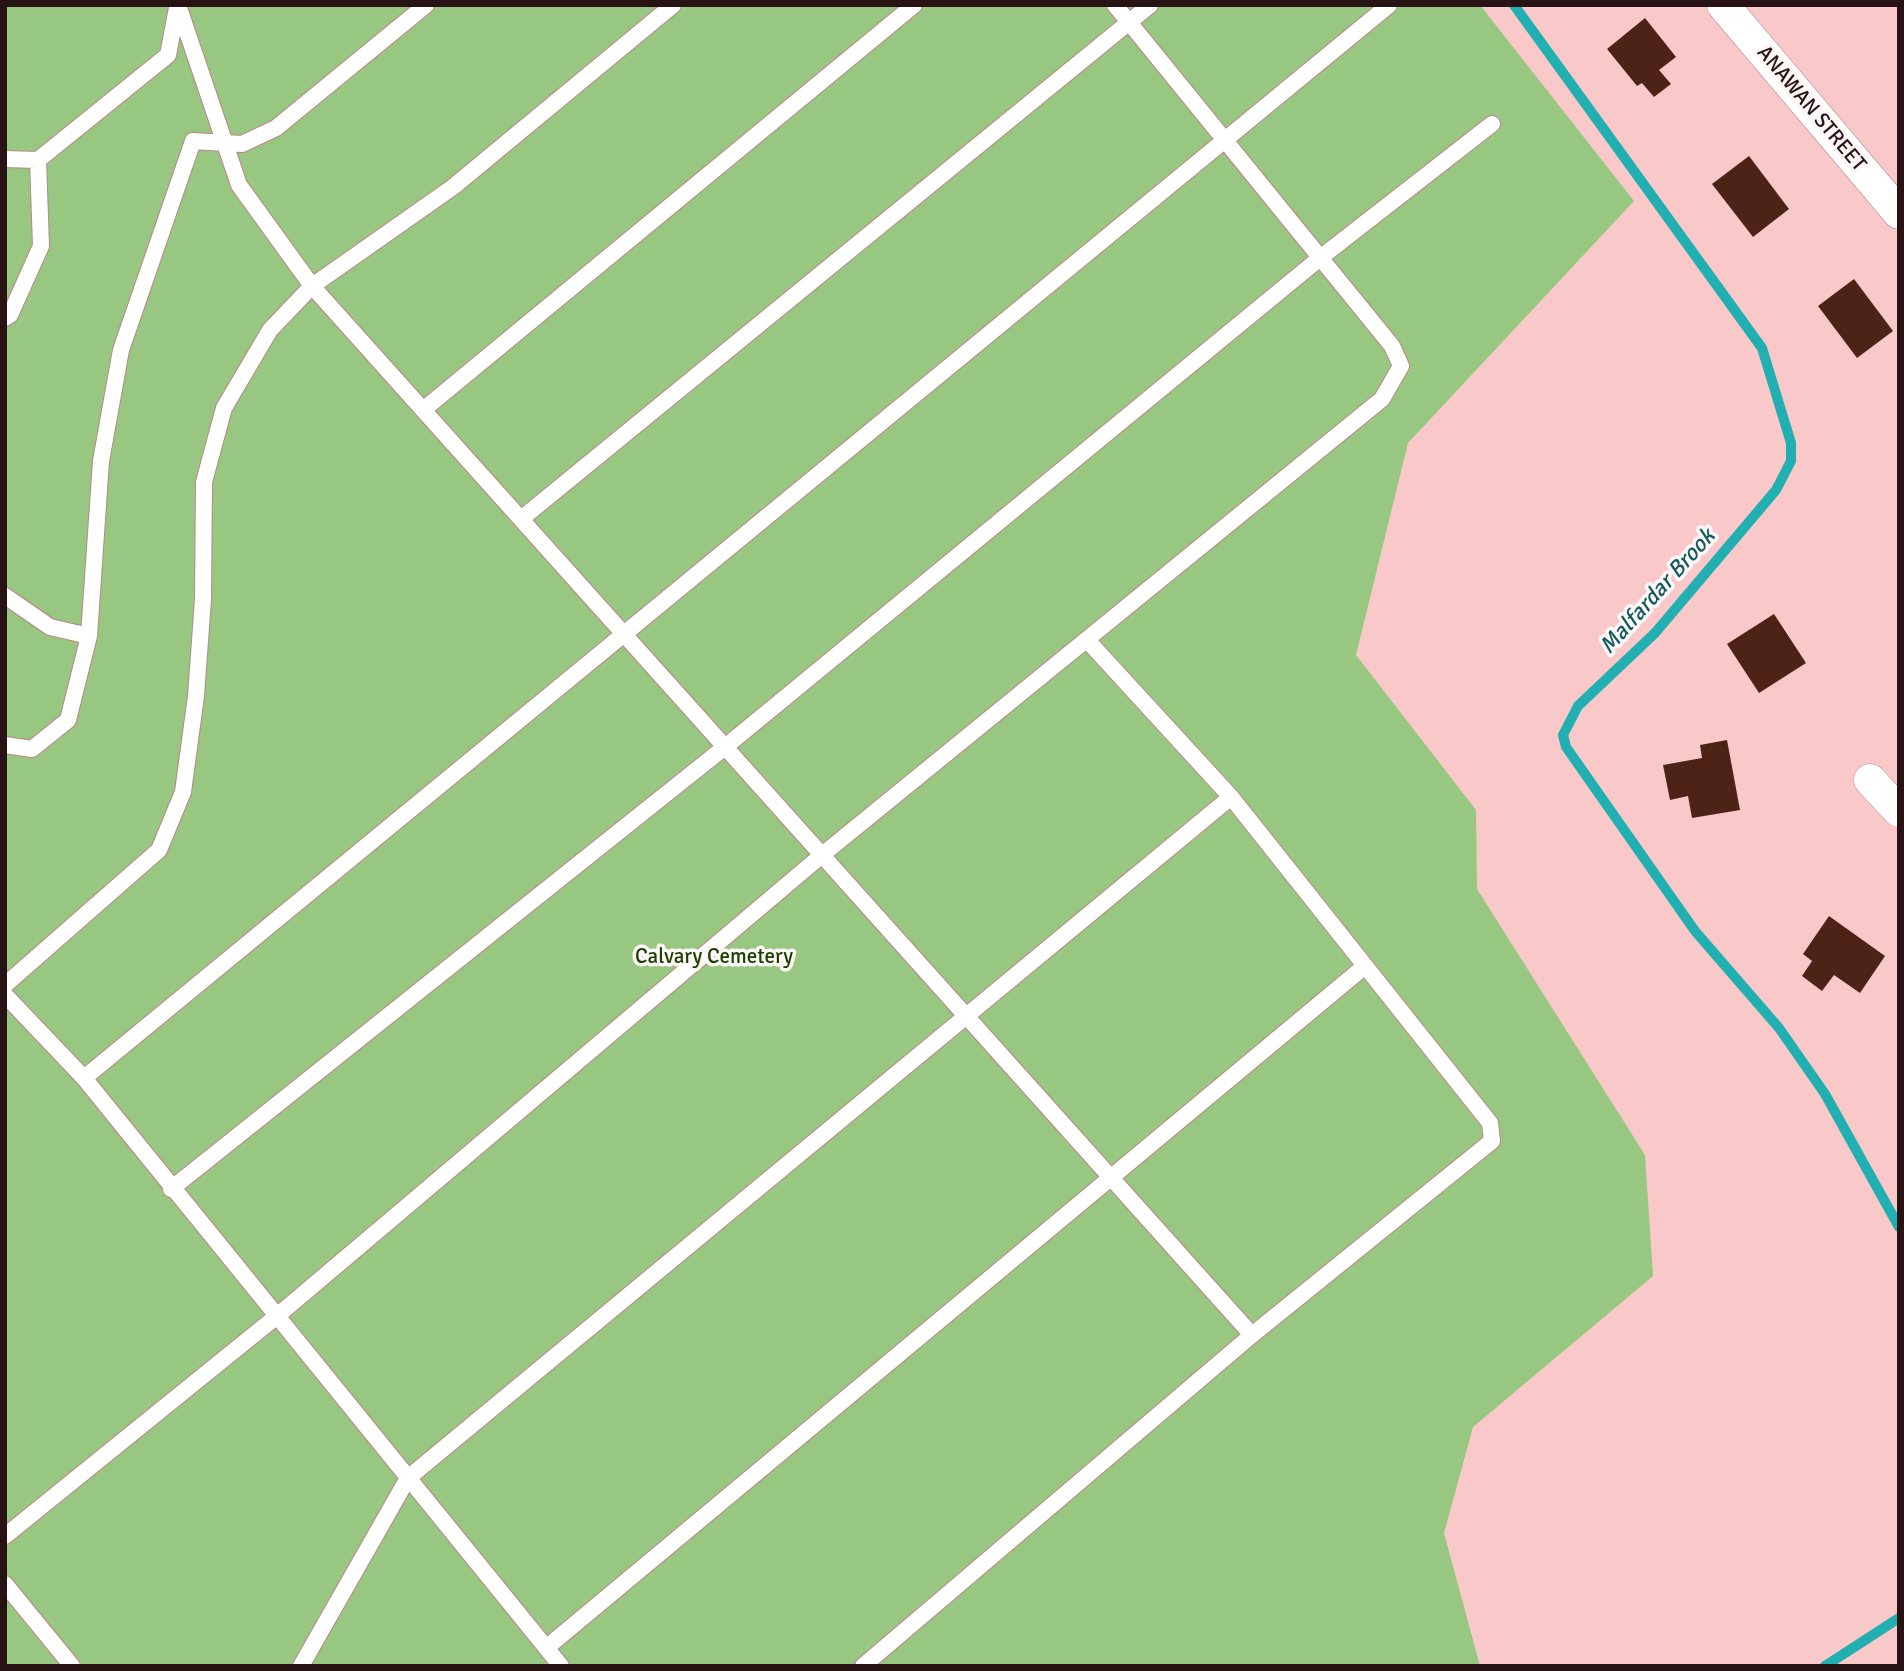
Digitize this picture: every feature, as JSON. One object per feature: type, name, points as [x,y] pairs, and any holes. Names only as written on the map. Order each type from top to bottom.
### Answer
[{"type":"street","name":"ANAWAN STREET","points":[[1723,5],[1899,213]]},
{"type":"street","points":[[1870,780],[1899,811]]},
{"type":"lane","points":[[178,5],[239,185],[312,286],[1252,1335]]},
{"type":"lane","points":[[5,159],[38,160],[167,55],[178,5]]},
{"type":"lane","points":[[5,745],[32,749],[68,720],[89,636],[101,461],[121,350],[193,141],[242,144],[276,128],[426,5]]},
{"type":"lane","points":[[5,985],[159,850],[183,792],[197,696],[203,599],[204,482],[224,408],[263,342],[312,286],[453,187],[673,5]]},
{"type":"lane","points":[[423,410],[914,5]]},
{"type":"lane","points":[[5,1536],[276,1317],[822,855],[1381,399],[1401,366],[1392,346],[1115,5]]},
{"type":"lane","points":[[521,519],[1150,5]]},
{"type":"lane","points":[[83,1078],[1389,5]]},
{"type":"lane","points":[[171,1189],[725,747],[1320,258],[1492,124]]},
{"type":"lane","points":[[5,318],[10,315],[41,246],[38,160]]},
{"type":"lane","points":[[5,596],[50,627],[89,636]]},
{"type":"lane","points":[[863,1666],[1252,1335],[1492,1141],[1490,1123],[1231,797],[1087,640]]},
{"type":"lane","points":[[301,1666],[408,1478],[1231,797]]},
{"type":"lane","points":[[546,1648],[1365,966]]},
{"type":"lane","points":[[5,995],[83,1078],[561,1666]]},
{"type":"lane","points":[[5,1584],[72,1666]]},
{"type":"green space","name":"Calvary Cemetery","points":[[5,5],[1480,5],[1634,201],[1408,443],[1356,655],[1476,810],[1477,889],[1645,1155],[1653,1276],[1473,1427],[1444,1533],[1480,1666],[7,1666]]},
{"type":"building","points":[[1645,18],[1676,57],[1659,70],[1671,84],[1654,97],[1642,83],[1637,86],[1607,49]]},
{"type":"building","points":[[1749,156],[1789,209],[1753,237],[1712,184]]},
{"type":"building","points":[[1854,279],[1893,331],[1857,358],[1818,306]]},
{"type":"building","points":[[1774,614],[1806,663],[1759,693],[1727,644]]},
{"type":"building","points":[[1727,740],[1740,810],[1692,818],[1688,796],[1670,800],[1663,765],[1702,758],[1700,745]]},
{"type":"building","points":[[1829,916],[1885,956],[1860,993],[1834,975],[1822,991],[1802,976],[1812,961],[1803,954]]},
{"type":"waterway","name":"Malfardar Brook","points":[[1514,5],[1762,348],[1791,443],[1791,461],[1776,490],[1655,633],[1578,706],[1563,735],[1566,747],[1695,931],[1779,1028],[1825,1094],[1899,1227]]},
{"type":"waterway","name":"Malfardar Brook","points":[[1825,1666],[1899,1618]]}]
